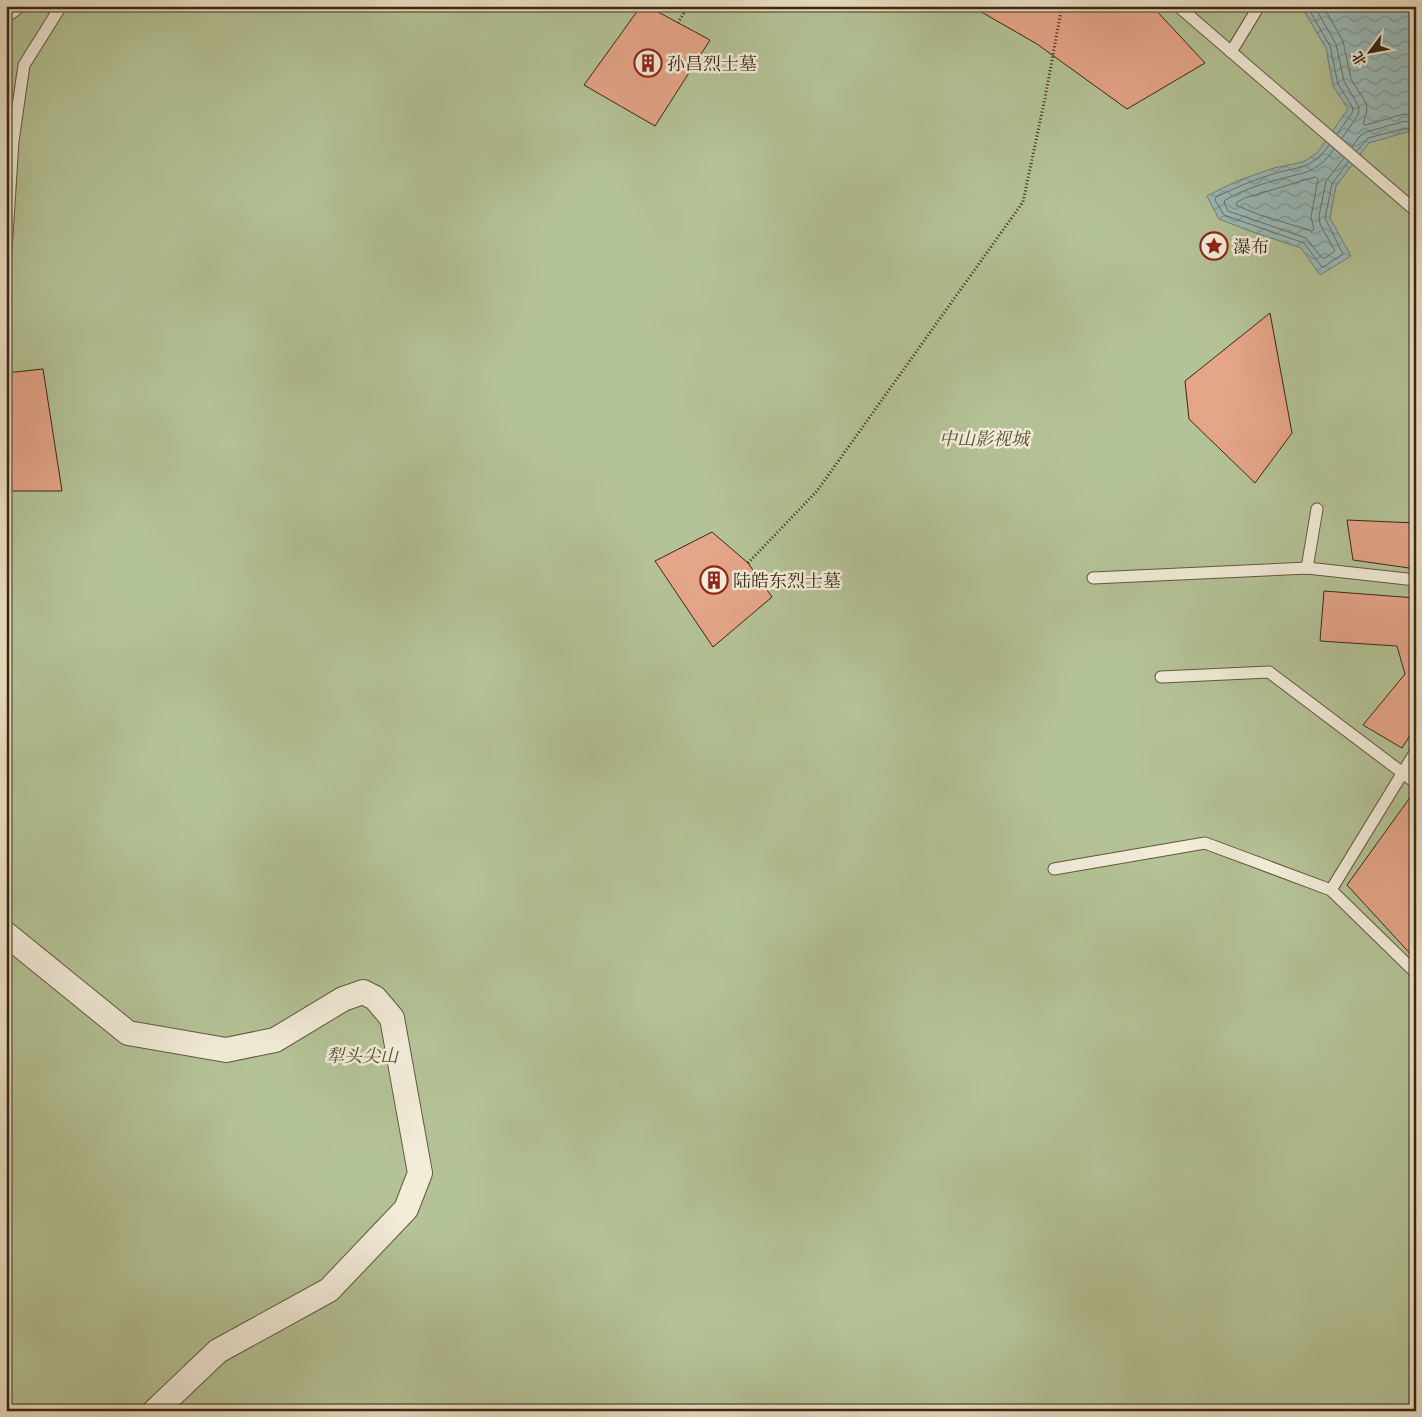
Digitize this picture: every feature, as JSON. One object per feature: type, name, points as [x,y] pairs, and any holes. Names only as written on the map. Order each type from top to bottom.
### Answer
[{"type":"street","points":[[6,934],[128,1033],[226,1050],[275,1040],[343,999],[363,992],[375,998],[392,1018],[420,1172],[406,1210],[329,1290],[218,1351],[155,1411]]},
{"type":"lane","points":[[6,17],[21,6]]},
{"type":"lane","points":[[6,252],[13,141],[24,65],[61,6]]},
{"type":"lane","points":[[1178,6],[1416,211]]},
{"type":"lane","points":[[1231,52],[1259,6]]},
{"type":"lane","points":[[1307,568],[1317,509]]},
{"type":"lane","points":[[1093,578],[1307,568],[1416,580]]},
{"type":"lane","points":[[1161,677],[1269,672],[1416,783]]},
{"type":"lane","points":[[1331,890],[1416,751]]},
{"type":"lane","points":[[1054,869],[1205,844],[1331,890],[1416,974]]},
{"type":"path","points":[[678,23],[688,6]]},
{"type":"path","points":[[748,563],[817,491],[1023,202],[1046,98],[1062,6]]},
{"type":"green space","name":"中山影视城","points":[[6,6],[1416,6],[1416,1411],[6,1411]]},
{"type":"water","points":[[1301,6],[1416,6],[1416,136],[1407,132],[1369,143],[1336,186],[1330,218],[1351,256],[1320,275],[1301,248],[1219,219],[1207,196],[1237,181],[1274,168],[1303,162],[1317,153],[1348,109],[1333,86],[1326,48]]},
{"type":"building","name":"孙昌烈士墓","points":[[641,6],[647,6],[710,40],[655,126],[584,85]]},
{"type":"building","points":[[971,6],[1152,6],[1205,63],[1127,109],[1037,44]]},
{"type":"building","points":[[1270,313],[1292,433],[1255,483],[1189,419],[1185,381]]},
{"type":"building","points":[[43,369],[62,491],[6,491],[6,373]]},
{"type":"building","points":[[1347,520],[1416,523],[1416,569],[1353,560]]},
{"type":"building","name":"陆皓东烈士墓","points":[[712,532],[748,563],[772,597],[713,647],[655,561]]},
{"type":"building","points":[[1324,591],[1416,598],[1416,726],[1402,748],[1363,725],[1405,674],[1397,646],[1320,641]]},
{"type":"building","points":[[1414,792],[1416,794],[1416,960],[1347,885]]},
{"type":"place","name":"孙昌烈士墓","points":[[648,63]]},
{"type":"place","name":"瀑布","points":[[1214,246]]},
{"type":"place","name":"陆皓东烈士墓","points":[[714,580]]},
{"type":"park label","name":"犁头尖山","points":[[362,1055]]}]
